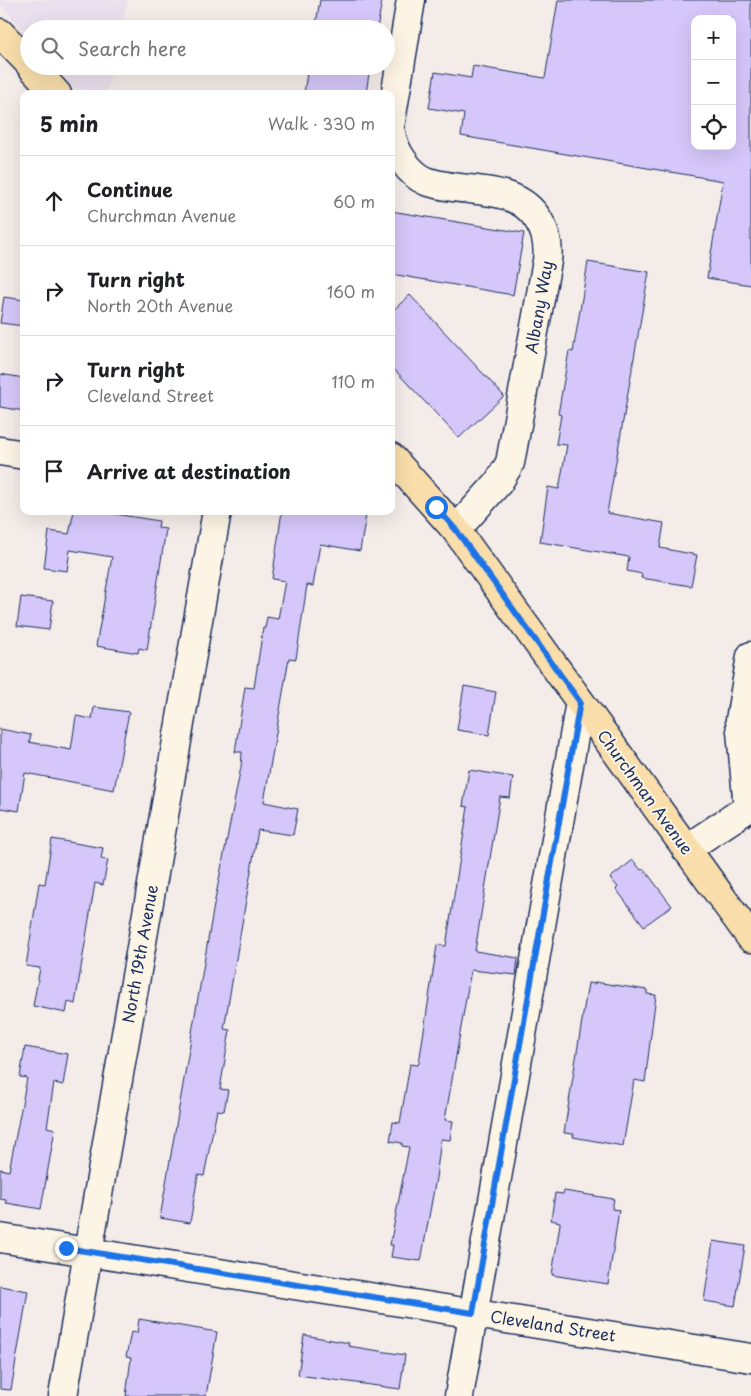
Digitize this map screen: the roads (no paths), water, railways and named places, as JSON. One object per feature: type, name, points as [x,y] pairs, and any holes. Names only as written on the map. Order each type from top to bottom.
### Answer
[{"type":"main road","points":[[0,33],[20,54]]},
{"type":"main road","points":[[40,75],[53,90]]},
{"type":"main road","name":"Churchman Avenue","points":[[395,461],[456,530],[751,938]]},
{"type":"street","points":[[395,97],[411,0]]},
{"type":"street","name":"Albany Way","points":[[395,144],[397,150],[418,176],[435,183],[513,197],[537,218],[548,243],[547,261],[510,464],[498,483],[456,530]]},
{"type":"street","points":[[0,451],[20,454]]},
{"type":"street","name":"North 19th Avenue","points":[[63,1396],[216,515]]},
{"type":"street","points":[[686,849],[749,808],[740,720],[751,656]]},
{"type":"street","points":[[459,1396],[580,702]]},
{"type":"street","name":"Cleveland Street","points":[[0,1238],[751,1358]]}]
